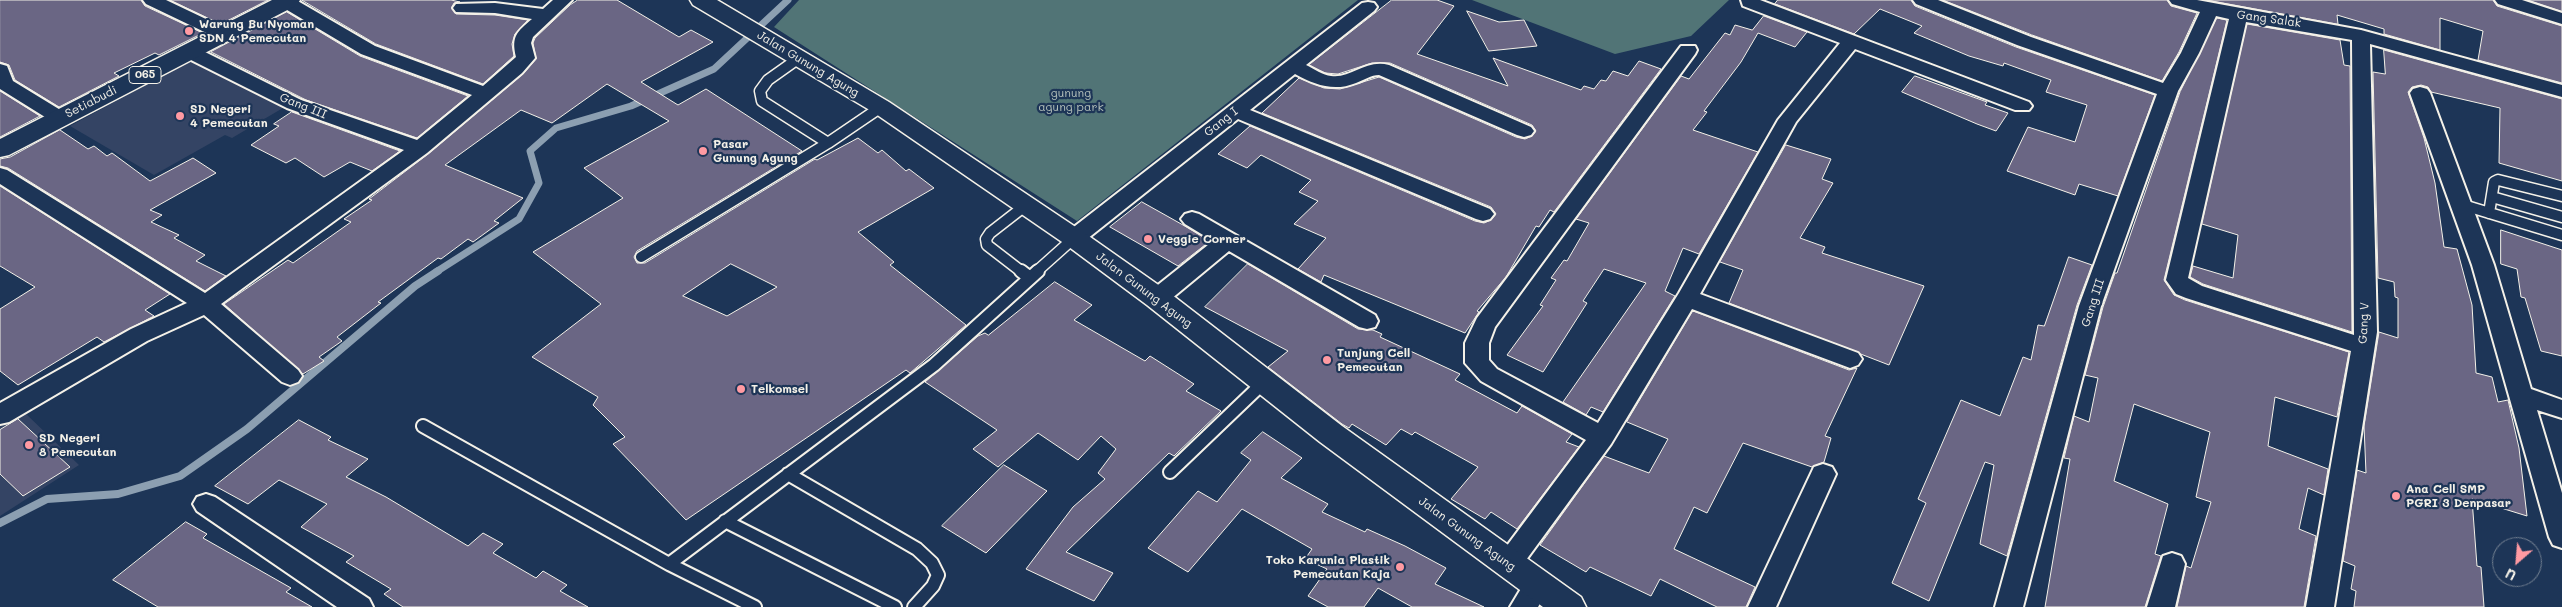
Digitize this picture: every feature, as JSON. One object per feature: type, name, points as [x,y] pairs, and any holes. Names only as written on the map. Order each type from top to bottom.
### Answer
[{"type":"main road","name":"Setiabudi","points":[[0,149],[190,52],[286,0]]},
{"type":"main road","name":"Jalan Gunung Agung","points":[[701,0],[881,107],[1074,238],[1157,298],[1263,383],[1509,563],[1531,596],[1569,607]]},
{"type":"street","points":[[152,0],[223,34]]},
{"type":"street","points":[[286,0],[309,17],[368,50],[485,93]]},
{"type":"street","points":[[0,415],[139,335],[206,304],[420,148],[526,58],[522,43],[525,35],[563,0]]},
{"type":"street","points":[[1922,0],[2024,41],[2168,91]]},
{"type":"street","name":"Gang Salak","points":[[2178,0],[2210,11],[2300,23],[2361,36],[2562,91]]},
{"type":"street","points":[[2504,0],[2562,19]]},
{"type":"street","points":[[1749,2],[2022,106]]},
{"type":"street","name":"Gang I","points":[[1074,238],[1368,7]]},
{"type":"street","points":[[462,8],[495,8],[546,15]]},
{"type":"street","name":"Gang III","points":[[2009,607],[2090,306],[2168,91],[2190,53],[2210,11]]},
{"type":"street","points":[[2239,14],[2177,280],[2184,288],[2194,292],[2363,346]]},
{"type":"street","name":"Gang V","points":[[2320,607],[2366,332],[2361,36]]},
{"type":"street","points":[[1509,563],[1602,437],[1688,298],[1788,120],[1852,40]]},
{"type":"street","points":[[1602,437],[1488,375],[1477,363],[1477,343],[1486,324],[1688,50]]},
{"type":"street","name":"Gang III","points":[[190,52],[294,104],[420,148]]},
{"type":"street","points":[[1293,66],[1327,81],[1338,82],[1368,69],[1382,69],[1524,131]]},
{"type":"street","points":[[0,70],[5,84],[60,118]]},
{"type":"street","points":[[2420,94],[2482,265],[2562,534]]},
{"type":"street","points":[[1235,111],[1483,214]]},
{"type":"street","points":[[0,175],[166,282],[206,304],[290,376]]},
{"type":"street","points":[[1192,219],[1367,321]]},
{"type":"street","points":[[1157,298],[1227,241]]},
{"type":"street","points":[[1688,298],[1850,359]]},
{"type":"street","points":[[2520,395],[2562,409]]},
{"type":"street","points":[[1762,607],[1822,474]]},
{"type":"street","points":[[206,504],[360,607]]},
{"type":"street","points":[[2162,607],[2172,564]]},
{"type":"lane","points":[[799,58],[768,80],[760,91],[762,101],[828,143]]},
{"type":"lane","points":[[641,257],[828,143],[881,107]]},
{"type":"lane","points":[[2489,213],[2494,182],[2498,180],[2562,196]]},
{"type":"lane","points":[[2492,197],[2562,218]]},
{"type":"lane","points":[[2460,204],[2562,235]]},
{"type":"lane","points":[[1026,206],[990,233],[986,240],[987,245],[1030,278]]},
{"type":"lane","points":[[669,564],[934,365],[1074,238]]},
{"type":"lane","points":[[1170,472],[1263,383]]},
{"type":"lane","points":[[423,426],[669,564],[755,607]]},
{"type":"lane","points":[[788,474],[916,549],[932,563],[938,575],[933,586],[914,607]]},
{"type":"lane","points":[[725,521],[895,607]]},
{"type":"shaded area","name":"SD Negeri 4 Pemecutan","points":[[194,59],[288,105],[232,138],[225,135],[154,175],[70,126]]},
{"type":"shaded area","name":"SD Negeri 8 Pemecutan","points":[[23,411],[79,465],[0,516],[0,425]]},
{"type":"green space","name":"gunung agung park","points":[[799,0],[1358,0],[1077,221],[774,27]]},
{"type":"green space","points":[[1472,0],[1729,0],[1691,36],[1615,54]]},
{"type":"building","points":[[0,0],[141,0],[145,6],[203,33],[159,55],[155,53],[114,73],[119,76],[59,107],[15,80],[9,65],[0,62]]},
{"type":"building","points":[[170,0],[268,0],[221,24]]},
{"type":"building","points":[[302,0],[451,0],[460,2],[454,3],[452,7],[456,14],[495,15],[528,20],[515,34],[512,44],[514,56],[483,84],[376,44]]},
{"type":"building","points":[[578,0],[617,0],[679,37],[691,30],[713,42],[641,82],[678,105],[706,89],[802,151],[637,251],[634,257],[637,263],[645,263],[815,159],[817,160],[858,138],[878,153],[882,150],[906,171],[909,169],[934,188],[858,232],[894,262],[890,265],[966,325],[910,373],[906,370],[686,520],[613,444],[625,437],[593,405],[598,397],[532,357],[601,304],[533,252],[623,198],[584,168],[669,121],[607,84],[552,123],[521,110],[445,165],[523,198],[494,221],[499,223],[473,242],[468,239],[441,259],[438,258],[378,302],[381,303],[337,337],[342,341],[319,357],[324,361],[303,374],[224,304],[288,260],[293,263],[351,222],[344,219],[372,200],[369,199],[428,154],[523,74],[536,59],[533,43],[535,38],[570,5]],"holes":[[[731,264],[777,287],[727,316],[683,296]]]},
{"type":"building","points":[[1392,0],[1437,0],[1454,6],[1417,54],[1508,86],[1493,58],[1581,90],[1584,86],[1594,89],[1601,80],[1606,81],[1613,71],[1628,76],[1639,61],[1661,69],[1554,212],[1550,210],[1539,227],[1536,226],[1506,277],[1477,311],[1479,312],[1465,333],[1324,275],[1321,282],[1298,269],[1326,238],[1294,224],[1318,201],[1299,192],[1311,180],[1261,155],[1247,168],[1218,154],[1250,126],[1475,221],[1484,223],[1491,220],[1496,214],[1491,207],[1262,113],[1299,78],[1324,88],[1340,89],[1379,77],[1516,137],[1525,139],[1532,136],[1536,131],[1532,125],[1390,63],[1372,63],[1338,74],[1325,73],[1309,65]]},
{"type":"building","points":[[1778,0],[1911,0],[1915,6],[2016,47],[2155,95],[2118,196],[2079,184],[2075,195],[2007,171],[2028,127],[2075,142],[2087,105],[2046,92],[2051,80],[2004,63],[2003,66],[1969,56],[1914,33],[1922,26],[1880,9],[1854,34],[1775,4]]},
{"type":"building","points":[[1943,0],[2167,0],[2171,6],[2197,13],[2179,52],[2162,81],[2032,35]]},
{"type":"building","points":[[2207,0],[2493,0],[2497,6],[2562,26],[2562,83],[2478,60],[2483,31],[2440,18],[2440,50],[2384,34],[2384,29],[2337,15],[2338,24]]},
{"type":"building","points":[[2528,0],[2562,0],[2562,11]]},
{"type":"building","points":[[1467,11],[1499,22],[1524,20],[1537,46],[1489,51]]},
{"type":"building","points":[[287,12],[360,56],[468,96],[417,138],[306,100],[211,52]]},
{"type":"building","points":[[1764,16],[1807,32],[1795,47],[1758,33],[1741,62],[1704,111],[1707,112],[1693,130],[1758,152],[1699,254],[1683,248],[1665,291],[1675,296],[1603,412],[1591,407],[1586,415],[1563,402],[1646,283],[1604,269],[1583,301],[1587,303],[1543,372],[1507,355],[1543,306],[1540,305],[1556,280],[1551,278],[1564,260],[1567,261],[1589,223],[1576,219],[1681,76],[1689,79],[1725,33],[1730,35],[1735,25],[1752,30]]},
{"type":"building","points":[[2217,18],[2227,20],[2164,280],[2174,295],[2185,300],[2349,352],[2337,417],[2275,397],[2268,446],[2328,469],[2324,495],[2308,488],[2299,529],[2316,536],[2304,607],[2177,607],[2186,566],[2191,568],[2211,502],[2196,497],[2210,432],[2134,404],[2114,481],[2168,504],[2155,554],[2161,556],[2145,607],[2045,607],[2070,459],[2064,458],[2074,416],[2089,422],[2098,378],[2085,375],[2103,307],[2115,273],[2117,273],[2180,92]]},
{"type":"building","points":[[2247,24],[2340,40],[2344,65],[2350,66],[2352,332],[2203,284],[2190,277],[2193,266],[2233,278],[2238,235],[2202,224]]},
{"type":"building","points":[[2384,50],[2562,99],[2562,181],[2499,163],[2500,108],[2431,92],[2428,87],[2421,85],[2412,87],[2408,92],[2424,138],[2435,183],[2444,247],[2457,249],[2472,305],[2476,373],[2492,377],[2498,402],[2508,400],[2519,448],[2527,516],[2472,499],[2477,566],[2481,567],[2484,607],[2354,607],[2356,591],[2351,589],[2355,566],[2343,561],[2357,470],[2366,473],[2364,426],[2379,332],[2398,338],[2398,298],[2395,297],[2394,282],[2378,278],[2373,72],[2385,74]]},
{"type":"building","points":[[1915,76],[1987,102],[1985,105],[2008,113],[1996,131],[1977,124],[1902,92]]},
{"type":"building","points":[[0,91],[40,116],[0,137]]},
{"type":"building","points":[[292,112],[400,151],[372,171],[350,162],[324,177],[295,158],[286,163],[251,145],[279,126],[274,124]]},
{"type":"building","points":[[60,130],[88,149],[94,146],[107,156],[112,153],[150,181],[193,158],[216,173],[150,210],[162,215],[151,222],[179,235],[174,238],[205,255],[196,261],[226,276],[205,291],[8,168],[0,166],[0,159],[10,157]]},
{"type":"building","points":[[1786,145],[1831,159],[1822,179],[1833,183],[1800,238],[1825,247],[1822,253],[1924,286],[1889,365],[1729,303],[1743,270],[1720,262]]},
{"type":"building","points":[[0,186],[170,294],[145,310],[154,316],[104,342],[97,337],[18,385],[0,371],[0,309],[35,287],[0,266]]},
{"type":"building","points":[[1142,202],[1210,241],[1178,266],[1110,227]]},
{"type":"building","points":[[2501,230],[2562,250],[2562,356],[2541,351],[2525,298],[2521,297],[2517,269],[2501,264]]},
{"type":"building","points":[[2069,257],[2092,265],[2077,305],[2007,556],[1980,544],[1994,465],[1985,462],[1929,601],[1892,583],[1926,503],[1918,499],[1961,400],[2000,416],[2023,357],[2031,360],[2038,325],[2044,326]]},
{"type":"building","points":[[1248,264],[1358,329],[1373,330],[1382,334],[1380,337],[1460,374],[1455,380],[1517,413],[1522,406],[1572,434],[1566,442],[1579,447],[1517,529],[1491,512],[1485,519],[1451,499],[1478,467],[1415,432],[1412,435],[1401,429],[1386,445],[1352,424],[1349,428],[1342,424],[1268,367],[1288,351],[1205,307]]},
{"type":"building","points":[[1055,282],[1092,305],[1074,320],[1145,361],[1150,356],[1194,384],[1186,391],[1221,411],[1174,456],[1169,453],[1066,552],[1113,573],[1094,601],[1026,569],[1073,507],[1105,479],[1098,473],[1116,449],[1101,436],[1078,460],[1038,433],[998,467],[973,449],[997,430],[925,382],[978,336],[985,333],[988,335]]},
{"type":"building","points":[[1693,311],[1849,370],[1857,368],[1825,436],[1831,438],[1824,462],[1812,467],[1743,443],[1707,513],[1694,507],[1674,549],[1755,587],[1746,607],[1717,607],[1660,579],[1651,596],[1590,567],[1586,572],[1540,545],[1604,456],[1649,473],[1668,439],[1627,422]]},
{"type":"building","name":"SD Negeri 8 Pemecutan","points":[[18,419],[70,467],[23,496],[0,474],[0,430]]},
{"type":"building","points":[[299,420],[331,437],[328,440],[368,459],[346,477],[386,497],[468,546],[483,533],[503,544],[493,553],[536,578],[543,571],[567,585],[560,591],[588,607],[403,607],[384,594],[391,589],[346,562],[354,556],[301,527],[327,504],[279,480],[248,504],[215,486]]},
{"type":"building","points":[[1263,432],[1302,458],[1281,478],[1328,504],[1322,512],[1365,532],[1367,529],[1405,546],[1446,568],[1435,584],[1484,607],[1412,607],[1378,588],[1364,607],[1328,607],[1308,596],[1327,569],[1305,559],[1312,549],[1242,509],[1188,572],[1148,548],[1198,491],[1217,502],[1251,460],[1241,453]]},
{"type":"building","points":[[1004,465],[1047,491],[986,553],[942,526]]},
{"type":"building","points":[[186,522],[207,534],[203,538],[291,588],[286,592],[312,607],[158,607],[113,580]]},
{"type":"waterway","points":[[436,272],[519,219],[539,183],[530,151],[556,128],[631,106],[714,69],[788,0]]},
{"type":"waterway","points":[[0,523],[47,499],[118,494],[180,476],[247,429],[415,286],[438,271]]},
{"type":"place","name":"Warung Bu Nyoman SDN 4 Pemecutan","points":[[189,31]]},
{"type":"place","name":"SD Negeri 4 Pemecutan","points":[[180,116]]},
{"type":"place","name":"Pasar Gunung Agung","points":[[703,151]]},
{"type":"place","name":"Veggie Corner","points":[[1148,239]]},
{"type":"place","name":"Tunjung Cell Pemecutan","points":[[1327,360]]},
{"type":"place","name":"Telkomsel","points":[[741,389]]},
{"type":"place","name":"SD Negeri 8 Pemecutan","points":[[29,445]]},
{"type":"place","name":"Ana Cell SMP PGRI 3 Denpasar","points":[[2396,496]]},
{"type":"place","name":"Toko Karunia Plastik Pemecutan Kaja","points":[[1400,567]]}]
